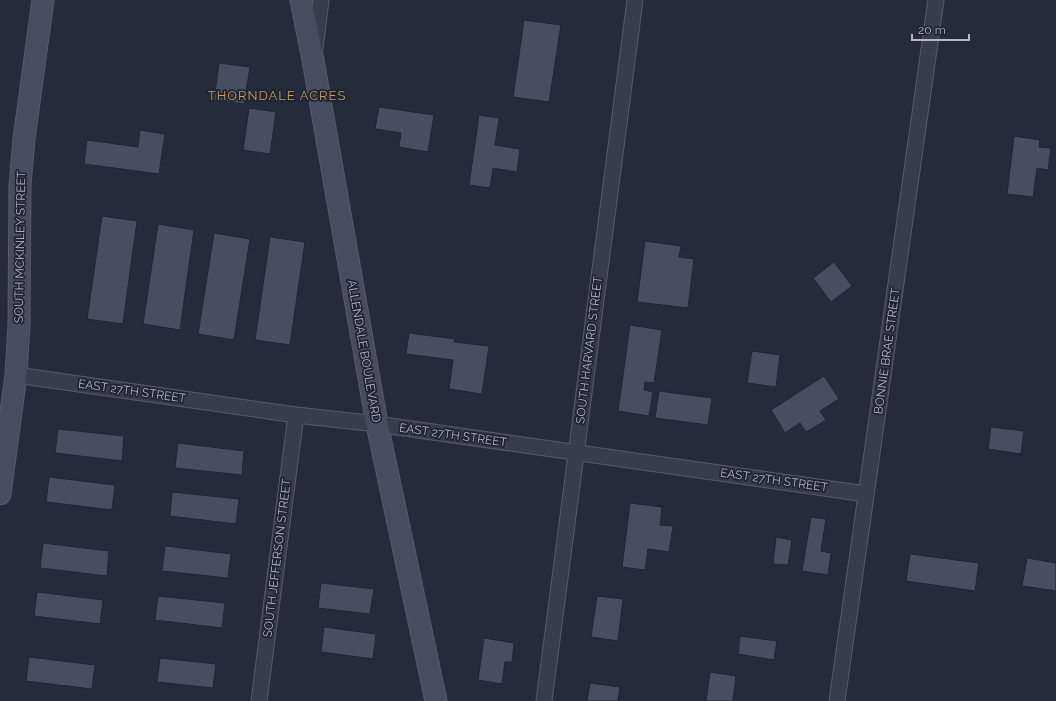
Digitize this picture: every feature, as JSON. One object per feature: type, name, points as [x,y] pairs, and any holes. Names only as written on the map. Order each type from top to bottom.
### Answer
[{"type":"street","name":"SOUTH MCKINLEY STREET","points":[[0,494],[16,375],[19,324],[20,185],[24,139],[43,0]]},
{"type":"street","name":"ALLENDALE BOULEVARD","points":[[301,0],[313,60],[377,424],[436,701]]},
{"type":"street","points":[[313,60],[321,0]]},
{"type":"street","name":"SOUTH HARVARD STREET","points":[[544,701],[635,0]]},
{"type":"street","name":"BONNIE BRAE STREET","points":[[837,701],[936,0]]},
{"type":"street","name":"EAST 27TH STREET","points":[[16,375],[296,415],[377,424],[866,494]]},
{"type":"street","name":"SOUTH JEFFERSON STREET","points":[[259,701],[296,415]]},
{"type":"building","points":[[524,20],[561,25],[549,102],[513,97]]},
{"type":"building","points":[[219,63],[250,67],[244,104],[214,100]]},
{"type":"building","points":[[379,107],[434,115],[428,152],[399,147],[401,133],[375,129]]},
{"type":"building","points":[[249,108],[276,112],[270,154],[243,150]]},
{"type":"building","points":[[479,115],[499,118],[495,145],[520,149],[517,172],[493,168],[490,188],[469,185]]},
{"type":"building","points":[[140,130],[165,134],[159,174],[84,164],[87,140],[138,147]]},
{"type":"building","points":[[1014,136],[1040,140],[1039,147],[1051,148],[1048,170],[1037,168],[1033,197],[1007,194]]},
{"type":"building","points":[[102,216],[137,221],[123,324],[87,319]]},
{"type":"building","points":[[158,224],[194,230],[180,330],[143,324]]},
{"type":"building","points":[[214,233],[250,239],[234,340],[198,334]]},
{"type":"building","points":[[270,237],[305,242],[290,345],[255,340]]},
{"type":"building","points":[[645,241],[681,246],[679,257],[694,259],[688,308],[637,302]]},
{"type":"building","points":[[834,262],[852,286],[831,302],[813,278]]},
{"type":"building","points":[[630,325],[662,330],[654,383],[645,382],[644,390],[653,392],[649,416],[618,411]]},
{"type":"building","points":[[409,333],[455,339],[454,342],[489,346],[482,394],[449,389],[453,360],[406,354]]},
{"type":"building","points":[[752,351],[780,355],[776,387],[747,383]]},
{"type":"building","points":[[824,376],[839,399],[820,411],[826,420],[806,432],[800,423],[785,433],[771,410]]},
{"type":"building","points":[[659,391],[712,398],[708,425],[655,418]]},
{"type":"building","points":[[991,427],[1024,431],[1021,454],[988,449]]},
{"type":"building","points":[[58,429],[124,436],[122,461],[55,453]]},
{"type":"building","points":[[178,443],[244,451],[242,475],[175,468]]},
{"type":"building","points":[[49,477],[115,485],[112,510],[46,502]]},
{"type":"building","points":[[172,492],[239,499],[236,524],[170,516]]},
{"type":"building","points":[[630,503],[662,507],[660,525],[673,526],[669,552],[648,549],[645,570],[622,567]]},
{"type":"building","points":[[811,517],[826,519],[821,551],[831,553],[828,575],[802,571]]},
{"type":"building","points":[[776,537],[792,540],[788,565],[773,564]]},
{"type":"building","points":[[43,543],[109,551],[107,576],[40,568]]},
{"type":"building","points":[[165,546],[231,554],[228,578],[162,571]]},
{"type":"building","points":[[910,554],[979,563],[975,591],[906,581]]},
{"type":"building","points":[[1027,558],[1056,563],[1056,591],[1022,586]]},
{"type":"building","points":[[321,583],[374,589],[370,614],[318,608]]},
{"type":"building","points":[[37,592],[103,600],[100,624],[34,616]]},
{"type":"building","points":[[158,596],[225,603],[222,628],[155,620]]},
{"type":"building","points":[[597,596],[623,599],[618,641],[591,637]]},
{"type":"building","points":[[324,627],[376,634],[373,659],[321,652]]},
{"type":"building","points":[[740,636],[777,641],[774,660],[738,654]]},
{"type":"building","points":[[484,638],[514,643],[512,662],[505,662],[502,684],[478,680]]},
{"type":"building","points":[[29,657],[95,665],[92,689],[26,681]]},
{"type":"building","points":[[160,658],[216,664],[213,688],[157,682]]},
{"type":"building","points":[[710,672],[736,676],[733,701],[706,701]]},
{"type":"building","points":[[590,683],[620,687],[618,701],[587,701]]},
{"type":"district","name":"THORNDALE ACRES","points":[[277,95]]}]
